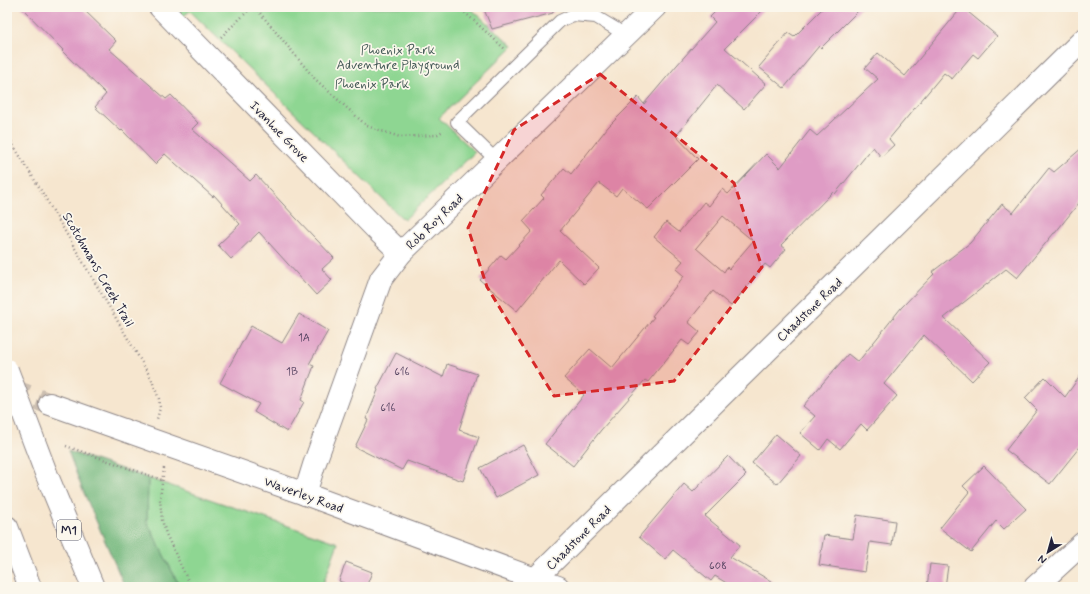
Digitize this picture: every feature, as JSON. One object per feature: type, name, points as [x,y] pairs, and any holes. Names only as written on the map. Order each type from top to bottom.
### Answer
[{"type":"main road","name":"Ivanhoe Grove","points":[[160,7],[401,253]]},
{"type":"main road","name":"Rob Roy Road","points":[[305,494],[381,279],[401,253],[655,7]]},
{"type":"main road","name":"Chadstone Road","points":[[535,579],[1083,40]]},
{"type":"main road","name":"M1","points":[[7,370],[46,473],[92,587]]},
{"type":"main road","name":"Waverley Road","points":[[50,404],[305,494],[558,587]]},
{"type":"main road","points":[[7,527],[30,587]]},
{"type":"main road","points":[[1034,587],[1083,543]]},
{"type":"lane","points":[[497,161],[457,122],[518,61],[560,21],[573,15],[596,17],[616,29],[624,37]]},
{"type":"path","points":[[216,42],[254,7],[315,80],[367,126],[400,137],[436,136],[457,122]]},
{"type":"path","points":[[459,7],[518,61]]},
{"type":"path","name":"Scotchmans Creek Trail","points":[[7,135],[151,378],[159,399],[160,408],[157,417]]},
{"type":"path","points":[[66,446],[162,480]]},
{"type":"path","points":[[164,469],[160,499],[162,520],[166,534],[191,587]]},
{"type":"highlighted area","points":[[600,74],[734,183],[762,267],[674,381],[554,396],[487,287],[468,228],[514,130]]},
{"type":"green space","name":"Phoenix Park","points":[[170,7],[469,7],[513,46],[439,118],[475,152],[404,220],[190,11],[181,18]]},
{"type":"green space","points":[[68,451],[148,478],[147,522],[180,587],[125,587],[81,486]]},
{"type":"green space","points":[[148,478],[338,543],[322,587],[180,587],[147,522]]},
{"type":"building","points":[[21,7],[81,7],[116,41],[109,49],[166,99],[171,95],[198,123],[192,129],[250,181],[256,175],[334,258],[322,269],[332,280],[316,295],[259,232],[231,259],[218,245],[240,224],[214,195],[213,197],[165,154],[155,164],[122,130],[121,131],[95,107],[106,94],[62,51],[63,50]]},
{"type":"building","points":[[483,7],[553,7],[553,13],[492,29]]},
{"type":"building","points":[[720,7],[766,7],[725,48],[766,84],[744,109],[717,85],[676,136],[698,159],[648,209],[622,188],[616,196],[599,183],[560,231],[599,268],[584,284],[559,260],[517,311],[480,280],[501,255],[506,259],[532,231],[523,221],[544,198],[541,195],[564,168],[571,174],[608,127],[638,97],[644,104],[715,22],[710,17]]},
{"type":"building","points":[[824,7],[862,7],[821,48],[819,46],[784,88],[759,67],[788,33],[794,37]]},
{"type":"building","points":[[962,7],[997,36],[978,58],[973,54],[952,79],[944,73],[889,139],[894,145],[881,157],[873,147],[835,194],[833,192],[781,245],[786,249],[770,268],[765,264],[731,306],[713,291],[688,322],[700,332],[689,345],[682,340],[648,382],[645,380],[601,430],[573,466],[545,444],[584,395],[564,378],[590,349],[612,368],[654,317],[652,316],[684,276],[676,269],[683,261],[654,237],[666,222],[679,232],[704,202],[709,206],[722,189],[728,194],[766,154],[780,168],[810,130],[817,136],[878,79],[865,68],[878,53],[905,76]],"holes":[[[723,216],[753,241],[729,269],[727,267],[724,272],[696,248]]]},
{"type":"building","points":[[1083,147],[1083,198],[1055,233],[1017,278],[1006,269],[944,318],[990,362],[972,381],[924,335],[884,384],[897,396],[867,430],[861,424],[840,449],[828,439],[820,450],[800,433],[815,416],[803,406],[848,354],[858,362],[901,308],[934,274],[932,272],[970,243],[1002,204],[1013,213],[1049,168],[1054,172]]},
{"type":"building","points":[[299,314],[328,331],[309,364],[314,366],[301,400],[304,402],[287,432],[254,412],[259,404],[220,383],[251,326],[282,343]]},
{"type":"building","points":[[396,353],[443,377],[447,364],[477,374],[459,430],[479,437],[463,481],[407,461],[402,470],[355,447],[368,420],[366,419],[378,390],[377,389]]},
{"type":"building","points":[[1083,372],[1083,443],[1050,484],[1006,450],[1037,410],[1025,398],[1045,377],[1065,397]]},
{"type":"building","points":[[776,434],[801,456],[777,484],[752,463]]},
{"type":"building","points":[[523,445],[539,475],[496,498],[480,468]]},
{"type":"building","points":[[728,456],[746,475],[705,516],[740,545],[730,557],[781,587],[733,587],[715,576],[711,581],[673,550],[665,559],[639,537],[684,484],[693,492]]},
{"type":"building","points":[[984,466],[1026,509],[1004,529],[996,521],[971,552],[940,528],[969,492],[963,486]]},
{"type":"building","points":[[857,515],[895,521],[892,545],[870,542],[865,572],[819,565],[824,535],[853,539]]},
{"type":"building","points":[[346,562],[372,572],[366,587],[343,587],[344,583],[339,581]]},
{"type":"building","points":[[930,564],[948,566],[945,587],[927,587]]},
{"type":"tunnel","points":[[7,388],[50,404]]},
{"type":"park label","name":"Phoenix Park Adventure Playground","points":[[398,56]]}]
